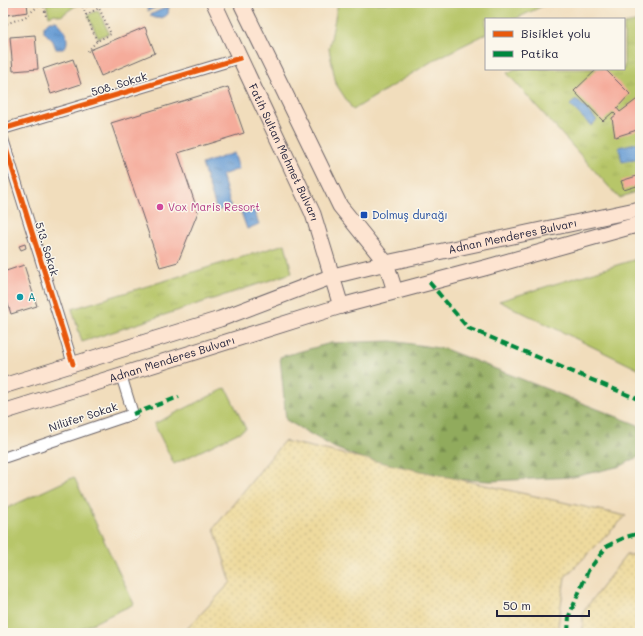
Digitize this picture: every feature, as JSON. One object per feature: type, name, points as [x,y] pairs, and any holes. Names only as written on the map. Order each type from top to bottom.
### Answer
[{"type":"main road","name":"Fatih Sultan Mehmet Bulvarı","points":[[214,3],[313,214],[341,306]]},
{"type":"main road","points":[[241,3],[340,206],[386,263],[395,291]]},
{"type":"main road","name":"Adnan Menderes Bulvarı","points":[[333,276],[386,263],[640,210]]},
{"type":"main road","name":"Adnan Menderes Bulvarı","points":[[3,412],[341,306],[488,267],[640,224]]},
{"type":"main road","points":[[3,386],[220,319],[333,276]]},
{"type":"street","name":"508. Sokak","points":[[3,129],[240,58]]},
{"type":"street","name":"513. Sokak","points":[[3,139],[73,364]]},
{"type":"street","name":"Nilüfer Sokak","points":[[3,458],[133,414],[121,375]]},
{"type":"path","points":[[3,25],[25,17],[43,3],[46,16]]},
{"type":"path","points":[[81,3],[97,41]]},
{"type":"path","points":[[86,15],[99,8],[111,34],[97,41],[87,52]]},
{"type":"green space","points":[[46,3],[78,4],[61,16],[55,14],[49,16]]},
{"type":"green space","points":[[338,3],[549,3],[517,18],[485,18],[485,34],[434,60],[353,110],[336,84],[329,49]]},
{"type":"green space","points":[[98,10],[109,33],[98,38],[88,15]]},
{"type":"green space","points":[[640,21],[640,190],[619,198],[507,73],[513,70],[625,70],[625,24]]},
{"type":"green space","points":[[285,244],[292,273],[82,342],[72,309]]},
{"type":"green space","points":[[640,258],[640,370],[499,301]]},
{"type":"green space","points":[[392,341],[445,349],[638,425],[640,431],[640,456],[621,466],[573,477],[490,481],[411,477],[335,448],[286,420],[280,357],[331,343]]},
{"type":"green space","points":[[226,388],[246,429],[174,464],[154,424]]},
{"type":"green space","points":[[74,477],[134,604],[72,633],[3,633],[3,510]]},
{"type":"sand","points":[[284,441],[626,516],[565,577],[557,633],[183,633],[231,582],[214,528]]},
{"type":"sand","points":[[626,555],[640,555],[640,633],[583,633],[583,612]]},
{"type":"water","points":[[145,3],[166,3],[148,11]]},
{"type":"water","points":[[169,6],[168,14],[164,17],[157,18],[150,15]]},
{"type":"water","points":[[49,21],[56,21],[64,30],[67,43],[63,49],[56,49],[53,41],[44,32],[44,26]]},
{"type":"water","points":[[576,99],[597,120],[591,126],[570,105]]},
{"type":"water","points":[[640,142],[640,158],[622,162],[619,147]]},
{"type":"water","points":[[234,153],[239,169],[222,175],[231,206],[217,211],[202,164]]},
{"type":"water","points":[[253,208],[259,224],[247,229],[241,212]]},
{"type":"building","points":[[5,3],[27,3],[28,12],[7,15]]},
{"type":"building","points":[[84,3],[96,3],[86,7]]},
{"type":"building","points":[[145,27],[155,53],[101,76],[90,50]]},
{"type":"building","points":[[35,35],[38,69],[13,71],[10,37]]},
{"type":"building","points":[[73,59],[81,84],[51,94],[43,69]]},
{"type":"building","points":[[596,70],[606,70],[630,94],[617,108],[620,112],[640,97],[640,129],[615,137],[612,118],[616,115],[613,112],[603,121],[574,91]]},
{"type":"building","points":[[228,87],[244,133],[178,153],[198,212],[178,262],[160,267],[111,123]]},
{"type":"building","points":[[640,175],[640,185],[624,190],[621,181]]},
{"type":"building","points":[[25,244],[26,248],[21,250],[19,246]]},
{"type":"building","name":"A","points":[[24,265],[37,306],[11,314],[3,288],[3,272]]},
{"type":"marked path","points":[[429,282],[468,328],[640,400]]},
{"type":"marked path","points":[[133,414],[179,397]]},
{"type":"marked path","points":[[568,633],[569,616],[588,571],[607,546],[626,537],[640,533]]},
{"type":"cycle path","points":[[3,129],[240,58]]},
{"type":"cycle path","points":[[3,139],[73,364]]},
{"type":"place","name":"Vox Maris Resort","points":[[160,207]]},
{"type":"place","name":"Dolmuş durağı","points":[[364,215]]},
{"type":"place","name":"A","points":[[20,297]]}]
